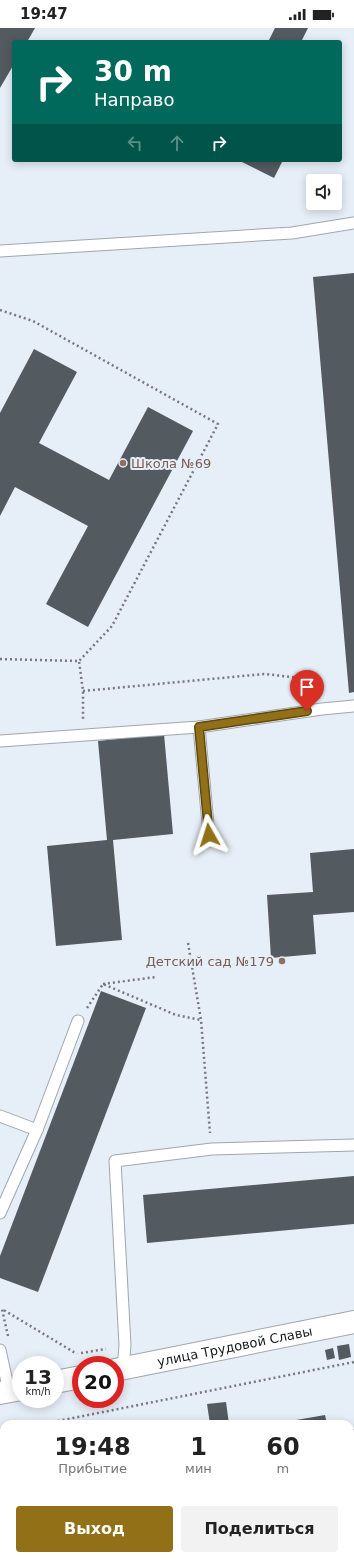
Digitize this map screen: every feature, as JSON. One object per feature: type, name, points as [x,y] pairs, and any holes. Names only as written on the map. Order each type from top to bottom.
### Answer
[{"type":"street","name":"улица Трудовой Славы","points":[[124,1368],[354,1322]]},
{"type":"lane","points":[[0,251],[292,233],[354,223]]},
{"type":"lane","points":[[0,741],[199,727],[322,709],[354,706]]},
{"type":"lane","points":[[199,727],[209,835]]},
{"type":"lane","points":[[0,1213],[37,1130],[78,1022]]},
{"type":"lane","points":[[0,1116],[37,1130]]},
{"type":"lane","points":[[122,1356],[125,1345],[115,1160],[212,1149],[354,1145]]},
{"type":"lane","points":[[0,1350],[10,1391]]},
{"type":"path","points":[[0,310],[33,321],[218,424],[112,626],[79,661],[0,659]]},
{"type":"path","points":[[79,661],[83,691],[84,736]]},
{"type":"path","points":[[83,691],[264,674],[311,679]]},
{"type":"path","points":[[188,943],[201,1020],[212,1149]]},
{"type":"path","points":[[102,984],[156,977]]},
{"type":"path","points":[[102,984],[176,1015],[201,1020]]},
{"type":"path","points":[[78,1022],[102,984]]},
{"type":"path","points":[[1,1308],[9,1338]]},
{"type":"path","points":[[1,1308],[77,1354]]},
{"type":"path","points":[[63,1420],[354,1362]]},
{"type":"building","points":[[0,28],[35,28],[28,40],[12,40],[12,67],[0,88]]},
{"type":"building","points":[[275,28],[308,28],[302,40],[269,40]]},
{"type":"building","points":[[242,162],[282,162],[274,178]]},
{"type":"building","points":[[354,273],[354,692],[349,693],[313,277]]},
{"type":"building","points":[[34,349],[77,372],[39,443],[109,480],[148,407],[193,431],[88,627],[46,604],[88,526],[15,487],[0,516],[0,413]]},
{"type":"building","points":[[164,734],[173,834],[113,840],[122,940],[56,946],[47,846],[107,840],[98,741]]},
{"type":"building","points":[[354,849],[354,912],[313,915],[316,954],[271,958],[267,895],[313,892],[310,853]]},
{"type":"building","points":[[101,991],[146,1008],[38,1292],[0,1278],[0,1256]]},
{"type":"building","points":[[354,1176],[354,1224],[147,1243],[143,1195]]},
{"type":"building","points":[[349,1344],[351,1357],[339,1360],[337,1346]]},
{"type":"building","points":[[333,1348],[335,1358],[327,1360],[325,1350]]},
{"type":"building","points":[[226,1402],[228,1420],[209,1420],[207,1404]]},
{"type":"building","points":[[325,1415],[326,1420],[296,1420]]},
{"type":"place","name":"Школа №69","points":[[123,463]]},
{"type":"place","name":"Детский сад №179","points":[[282,961]]},
{"type":"route","points":[[209,835],[199,727],[307,711]]}]
